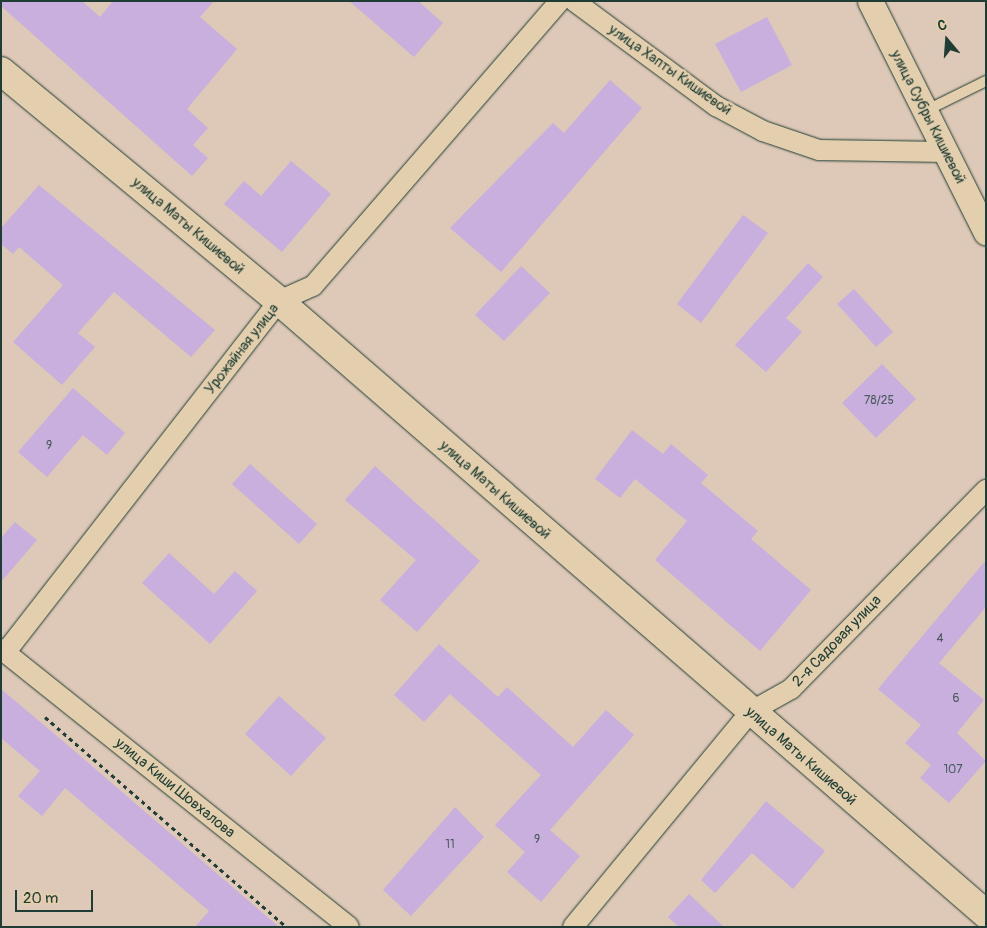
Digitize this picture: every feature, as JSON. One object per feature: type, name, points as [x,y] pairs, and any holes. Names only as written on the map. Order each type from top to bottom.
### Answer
[{"type":"main road","name":"улица Маты Кишиевой","points":[[1,71],[278,301],[750,712],[981,908]]},
{"type":"street","name":"Урожайная улица","points":[[3,651],[278,301],[313,286],[560,1]]},
{"type":"street","name":"улица Хапты Кишиевой","points":[[574,1],[716,106],[763,132],[819,150],[946,152]]},
{"type":"street","name":"улица Субры Кишиевой","points":[[870,1],[986,233]]},
{"type":"street","name":"2-я Садовая улица","points":[[573,927],[750,712],[790,689],[986,490]]},
{"type":"street","name":"улица Киши Шовхалова","points":[[3,651],[349,927]]},
{"type":"lane","points":[[925,111],[986,81]]},
{"type":"path","points":[[41,713],[287,927]]},
{"type":"building","points":[[1,1],[82,1],[100,17],[113,1],[214,1],[200,17],[237,49],[187,109],[208,128],[193,145],[208,158],[192,176],[1,6]]},
{"type":"building","points":[[349,1],[418,1],[443,23],[414,57]]},
{"type":"building","points":[[767,17],[792,65],[741,92],[715,44]]},
{"type":"building","points":[[610,80],[642,108],[501,272],[450,228],[553,123],[564,133]]},
{"type":"building","points":[[291,161],[331,194],[282,252],[224,204],[244,181],[261,196]]},
{"type":"building","points":[[39,185],[215,330],[191,357],[114,292],[78,333],[95,347],[62,385],[13,342],[63,285],[19,247],[13,254],[1,244],[1,228]]},
{"type":"building","points":[[743,215],[768,233],[701,323],[677,304]]},
{"type":"building","points":[[808,263],[823,277],[786,318],[802,332],[766,372],[735,345]]},
{"type":"building","points":[[521,266],[550,293],[504,341],[475,315]]},
{"type":"building","points":[[854,289],[893,332],[876,347],[837,304]]},
{"type":"building","points":[[882,364],[916,399],[876,438],[842,403]]},
{"type":"building","points":[[73,388],[125,433],[107,455],[83,435],[47,477],[18,452]]},
{"type":"building","points":[[632,430],[663,454],[671,444],[708,475],[701,483],[758,531],[751,539],[811,590],[760,651],[655,560],[687,521],[635,479],[620,498],[595,479]]},
{"type":"building","points":[[250,464],[317,524],[299,544],[232,484]]},
{"type":"building","points":[[375,466],[480,561],[417,632],[380,600],[416,560],[345,500]]},
{"type":"building","points":[[15,522],[37,540],[1,582],[1,538]]},
{"type":"building","points":[[169,553],[214,594],[235,571],[257,591],[210,644],[142,583]]},
{"type":"building","points":[[986,560],[986,607],[939,663],[984,700],[957,733],[986,761],[949,803],[920,778],[931,765],[905,743],[921,725],[878,689]]},
{"type":"building","points":[[439,644],[498,697],[507,687],[573,747],[606,710],[634,735],[550,830],[580,856],[541,902],[507,872],[525,852],[495,825],[541,775],[450,694],[424,722],[394,695]]},
{"type":"building","points":[[1,689],[279,927],[195,927],[209,911],[65,788],[42,816],[18,796],[40,771],[1,738]]},
{"type":"building","points":[[279,696],[326,738],[291,776],[245,734]]},
{"type":"building","points":[[766,801],[825,851],[793,889],[752,853],[715,893],[701,880]]},
{"type":"building","points":[[455,807],[484,837],[411,916],[383,890]]},
{"type":"building","points":[[689,894],[724,927],[679,927],[668,917]]}]
